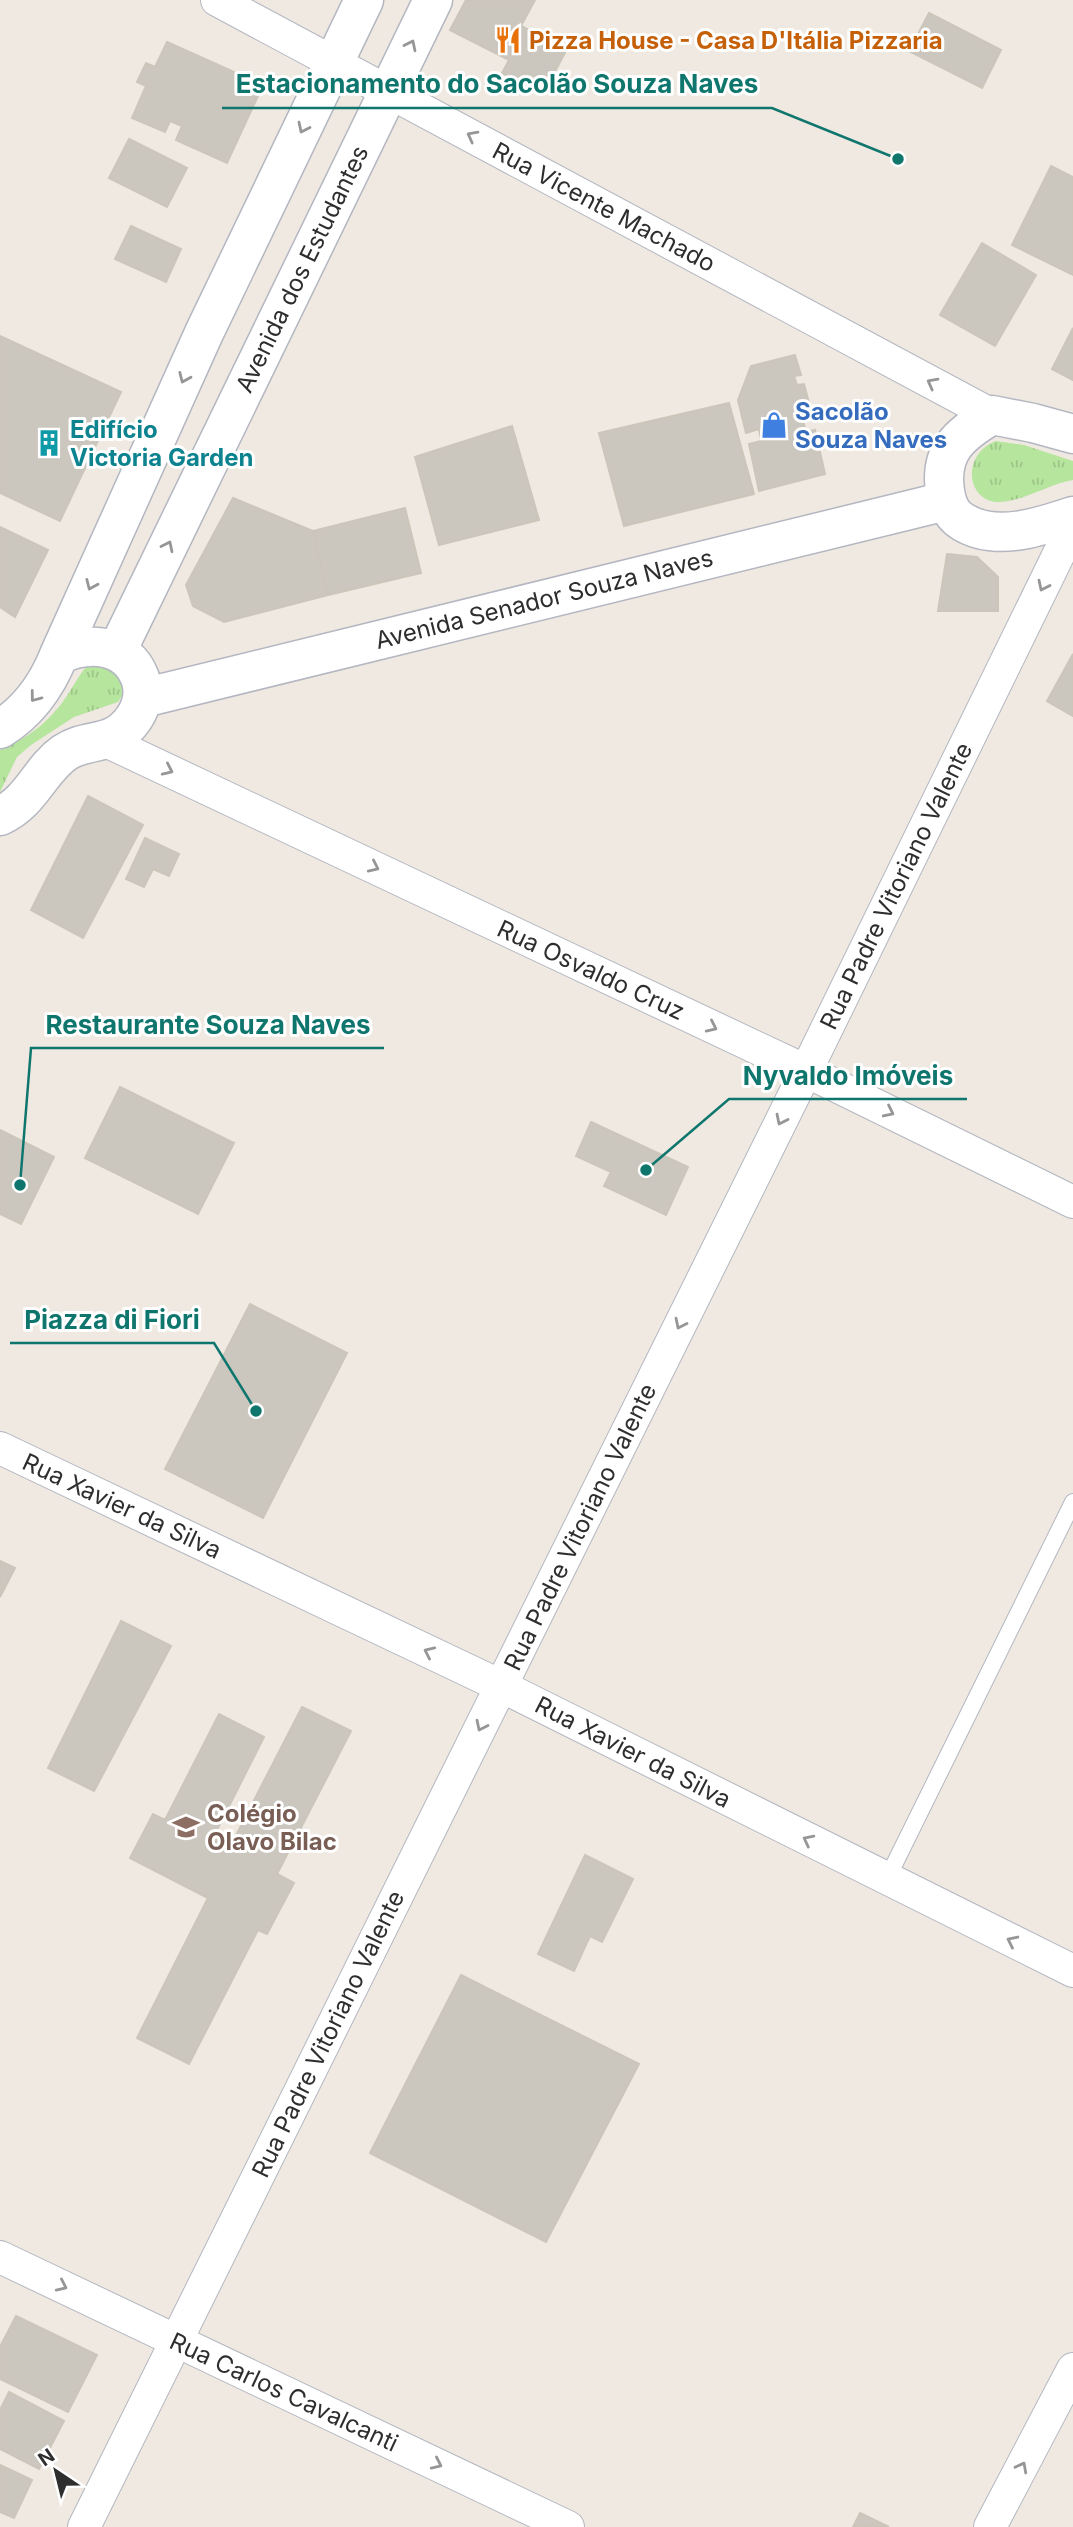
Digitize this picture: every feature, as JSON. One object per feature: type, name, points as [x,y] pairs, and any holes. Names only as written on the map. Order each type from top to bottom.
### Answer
[{"type":"street","name":"Rua Vicente Machado","points":[[217,0],[992,415]]},
{"type":"street","points":[[0,729],[31,703],[52,672],[204,333],[364,0]]},
{"type":"street","name":"Avenida dos Estudantes","points":[[117,651],[433,0]]},
{"type":"street","points":[[204,333],[259,357]]},
{"type":"street","points":[[1073,434],[992,415],[968,431],[951,449],[944,464],[946,501],[952,513],[964,523],[987,530],[1011,532],[1045,526],[1073,516]]},
{"type":"street","name":"Avenida Senador Souza Naves","points":[[143,698],[946,501]]},
{"type":"street","name":"Rua Padre Vitoriano Valente","points":[[84,2527],[806,1071],[1073,525]]},
{"type":"street","points":[[3,819],[25,799],[63,754],[77,746],[106,741],[125,730],[143,698],[141,681],[135,667],[128,657],[117,651],[104,646],[90,646],[74,648],[59,655]]},
{"type":"street","name":"Rua Osvaldo Cruz","points":[[106,741],[806,1071],[1073,1202]]},
{"type":"street","name":"Rua Xavier da Silva","points":[[0,1448],[501,1686],[1073,1971]]},
{"type":"street","name":"Rua Carlos Cavalcanti","points":[[0,2257],[568,2527]]},
{"type":"street","points":[[990,2527],[1073,2369]]},
{"type":"lane","points":[[887,1879],[1073,1502]]},
{"type":"green space","points":[[996,441],[1024,445],[1073,461],[1073,480],[1017,499],[999,502],[988,500],[974,486],[973,466],[985,447]]},
{"type":"green space","points":[[89,664],[111,668],[122,682],[123,694],[118,702],[74,717],[31,745],[17,757],[0,792],[0,750],[28,735],[51,716]]},
{"type":"building","name":"Pizza House - Casa D'Itália Pizzaria","points":[[466,0],[535,0],[521,26],[567,49],[543,94],[502,73],[509,60],[450,30]]},
{"type":"building","points":[[929,13],[1001,50],[982,88],[909,51]]},
{"type":"building","points":[[167,42],[263,85],[227,163],[176,140],[182,126],[170,121],[165,132],[132,118],[146,86],[137,82],[146,63],[155,67]]},
{"type":"building","points":[[129,139],[187,168],[167,207],[109,178]]},
{"type":"building","points":[[1051,166],[1073,177],[1073,275],[1012,245]]},
{"type":"building","points":[[131,226],[181,249],[166,282],[115,259]]},
{"type":"building","points":[[982,243],[1036,275],[995,346],[940,315]]},
{"type":"building","points":[[1073,328],[1073,380],[1052,369]]},
{"type":"building","name":"Edifício Victoria Garden","points":[[0,336],[121,392],[60,521],[0,493]]},
{"type":"building","name":"Sacolão Souza Naves","points":[[795,355],[801,375],[794,376],[797,385],[804,384],[813,418],[803,420],[806,432],[815,430],[825,474],[759,491],[749,444],[761,441],[759,429],[746,433],[738,400],[751,366]]},
{"type":"building","points":[[729,403],[754,494],[624,526],[599,433]]},
{"type":"building","points":[[512,426],[539,520],[439,545],[415,457]]},
{"type":"building","points":[[233,498],[313,531],[328,595],[224,622],[193,606],[186,585]]},
{"type":"building","points":[[405,508],[421,573],[328,595],[313,531]]},
{"type":"building","points":[[0,527],[48,550],[15,617],[0,607]]},
{"type":"building","points":[[947,554],[977,557],[998,577],[998,611],[938,611]]},
{"type":"building","points":[[1073,654],[1073,716],[1047,701]]},
{"type":"building","points":[[88,796],[143,825],[83,938],[31,910]]},
{"type":"building","points":[[145,838],[179,854],[169,876],[153,869],[144,887],[126,879]]},
{"type":"building","points":[[120,1087],[234,1143],[198,1214],[85,1158]]},
{"type":"building","points":[[591,1122],[688,1167],[666,1215],[604,1186],[611,1172],[576,1156]]},
{"type":"building","points":[[0,1130],[54,1157],[21,1224],[0,1214]]},
{"type":"building","points":[[250,1304],[347,1353],[263,1518],[165,1469]]},
{"type":"building","points":[[0,1561],[15,1568],[0,1597]]},
{"type":"building","points":[[121,1621],[171,1646],[94,1791],[48,1768]]},
{"type":"building","points":[[302,1707],[351,1731],[277,1874],[294,1883],[267,1934],[258,1930],[189,2064],[137,2038],[208,1898],[130,1858],[153,1814],[165,1820],[219,1714],[264,1737],[214,1836],[231,1845]]},
{"type":"building","points":[[585,1855],[633,1879],[602,1942],[590,1936],[574,1971],[538,1954]]},
{"type":"building","points":[[461,1975],[639,2064],[546,2242],[370,2153]]},
{"type":"building","points":[[16,2316],[97,2355],[68,2412],[0,2379],[0,2347]]},
{"type":"building","points":[[9,2392],[64,2421],[39,2469],[0,2449],[0,2410]]},
{"type":"building","points":[[0,2465],[32,2480],[14,2518],[0,2512]]},
{"type":"building","points":[[860,2513],[889,2527],[853,2527]]},
{"type":"place","name":"Pizza House - Casa D'Itália Pizzaria","points":[[508,40]]},
{"type":"place","name":"Estacionamento do Sacolão Souza Naves","points":[[898,159]]},
{"type":"place","name":"Sacolão Souza Naves","points":[[774,425]]},
{"type":"place","name":"Edifício Victoria Garden","points":[[49,443]]},
{"type":"place","name":"Nyvaldo Imóveis","points":[[646,1170]]},
{"type":"place","name":"Restaurante Souza Naves","points":[[20,1185]]},
{"type":"place","name":"Piazza di Fiori","points":[[256,1411]]},
{"type":"place","name":"Colégio Olavo Bilac","points":[[186,1827]]}]
